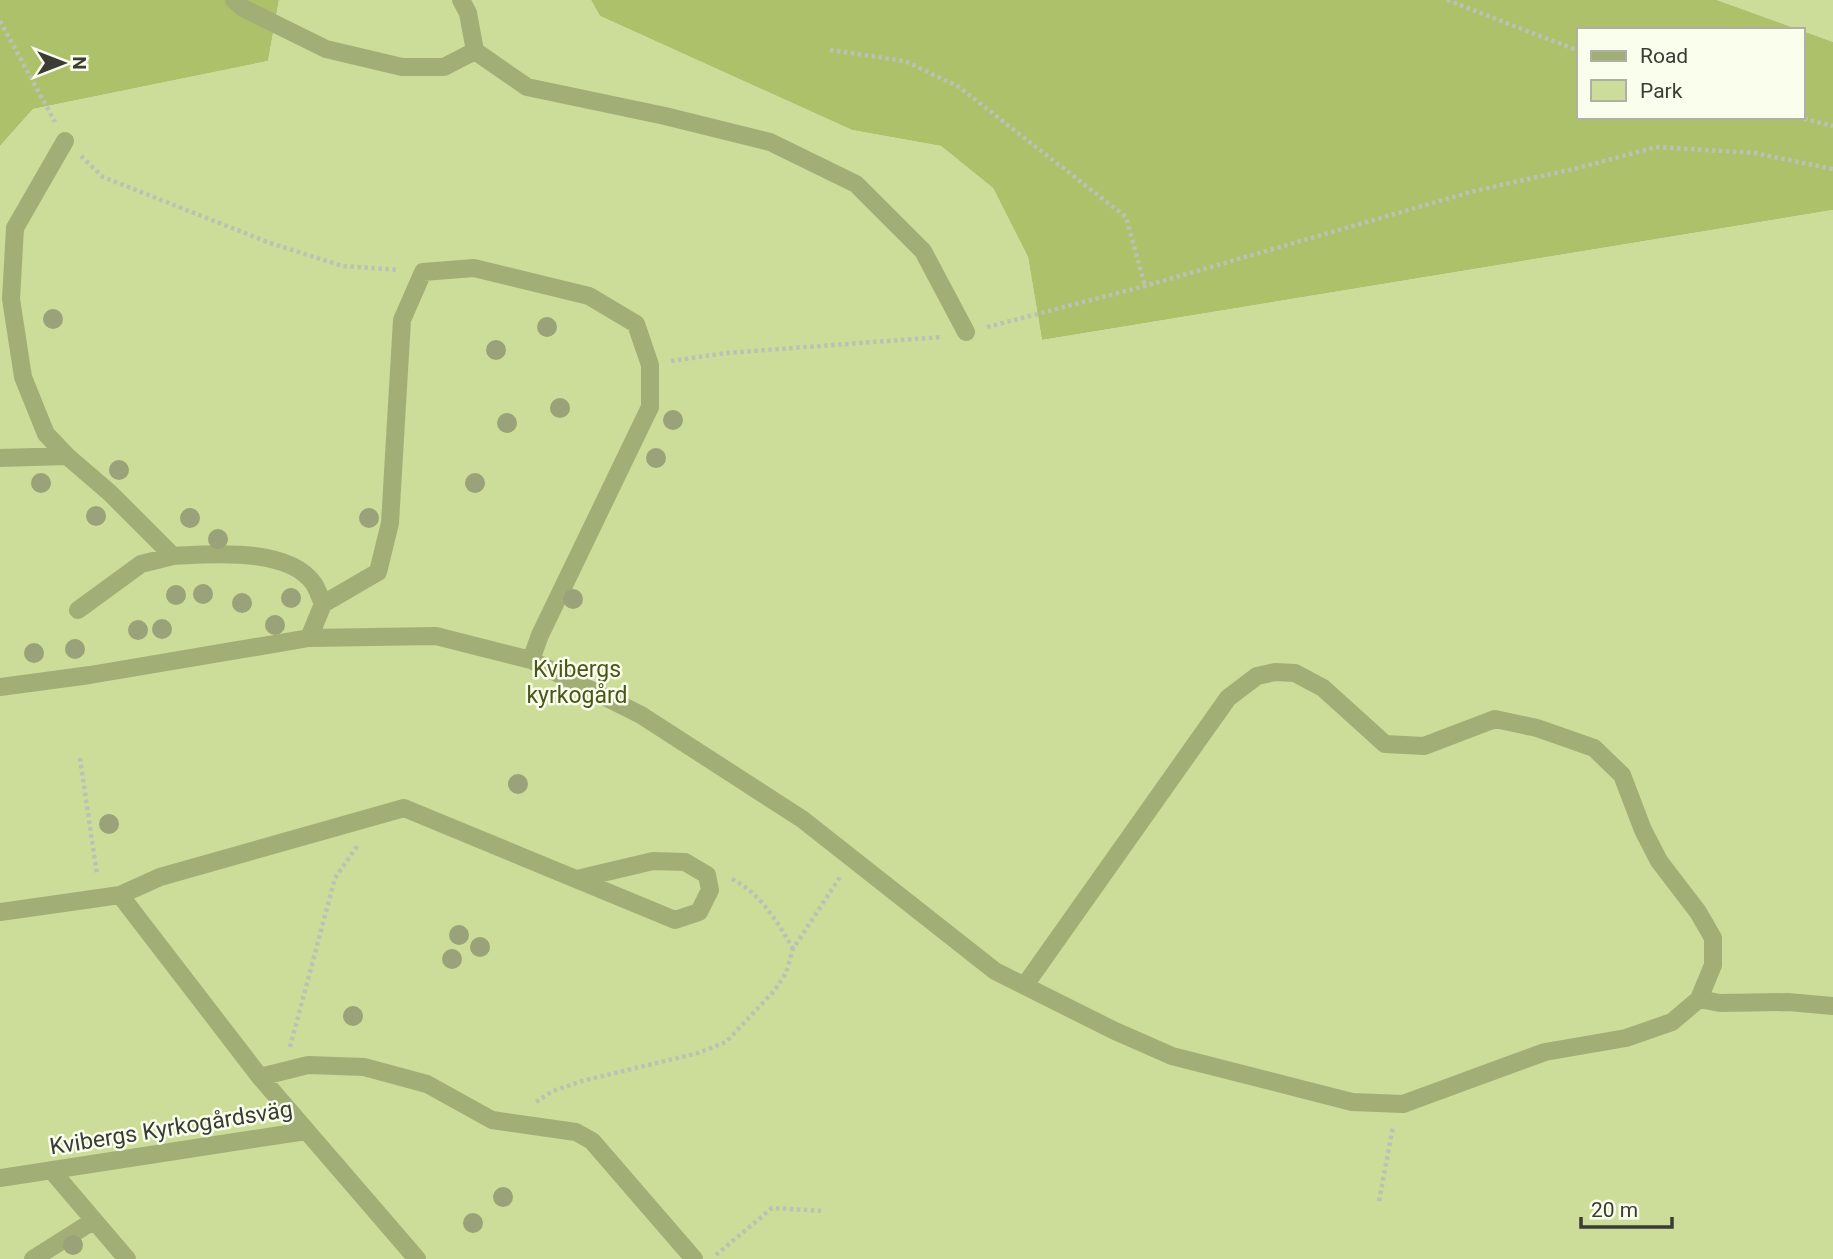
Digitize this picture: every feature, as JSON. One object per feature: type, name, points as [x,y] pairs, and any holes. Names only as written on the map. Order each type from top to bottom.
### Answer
[{"type":"lane","points":[[234,0],[243,8],[326,49],[402,67],[444,67],[475,51]]},
{"type":"lane","points":[[461,0],[468,13],[475,51],[527,87],[706,125],[770,142],[856,184],[923,251],[966,332]]},
{"type":"lane","points":[[65,141],[15,228],[12,299],[23,377],[46,434],[66,457],[110,493],[173,556]]},
{"type":"lane","points":[[309,638],[323,604],[379,572],[390,523],[402,320],[423,272],[474,268],[589,296],[636,324],[650,365],[650,407],[540,635],[531,660]]},
{"type":"lane","points":[[0,458],[66,457]]},
{"type":"lane","points":[[78,610],[141,564],[173,556],[243,554],[291,565],[314,583],[323,604]]},
{"type":"lane","points":[[0,687],[90,676],[309,638],[436,636],[531,660],[641,715],[802,819],[995,971],[1115,1031],[1172,1056],[1352,1102],[1403,1104],[1545,1052],[1626,1038],[1672,1023],[1699,999],[1713,965],[1713,938],[1698,912],[1659,861],[1643,830],[1622,775],[1594,748],[1537,728],[1495,719],[1424,746],[1385,744],[1323,688],[1295,673],[1275,672],[1257,676],[1228,698],[1025,985]]},
{"type":"lane","points":[[0,912],[120,895],[160,877],[404,808],[675,920],[699,912],[710,890],[707,876],[685,862],[653,861],[577,879]]},
{"type":"lane","points":[[120,895],[260,1077],[306,1131]]},
{"type":"lane","points":[[1699,999],[1720,1003],[1788,1002],[1833,1006]]},
{"type":"lane","points":[[260,1077],[308,1065],[364,1067],[427,1084],[492,1119],[576,1132],[592,1141],[694,1259]]},
{"type":"lane","name":"Kvibergs Kyrkogårdsväg","points":[[0,1178],[306,1131],[417,1259]]},
{"type":"lane","points":[[52,1171],[127,1259]]},
{"type":"lane","points":[[33,1259],[93,1221]]},
{"type":"path","points":[[1447,0],[1577,50]]},
{"type":"path","points":[[0,21],[65,141],[103,177],[270,243],[343,266],[423,272]]},
{"type":"path","points":[[830,50],[905,61],[959,87],[1126,217],[1145,286]]},
{"type":"path","points":[[1805,119],[1833,126]]},
{"type":"path","points":[[650,365],[726,353],[936,338],[966,332],[1145,286],[1474,191],[1656,147],[1755,153],[1833,169]]},
{"type":"path","points":[[80,758],[97,877]]},
{"type":"path","points":[[292,1038],[335,878],[364,836],[372,816]]},
{"type":"path","points":[[707,876],[730,878],[746,886],[773,918],[793,949]]},
{"type":"path","points":[[506,1122],[553,1091],[610,1072],[698,1053],[726,1042],[775,990],[786,973],[793,949],[834,885]]},
{"type":"path","points":[[1379,1201],[1385,1161],[1392,1140],[1394,1104]]},
{"type":"path","points":[[712,1259],[772,1208],[824,1211]]},
{"type":"green space","points":[[0,0],[279,0],[268,61],[33,109],[0,146]]},
{"type":"green space","name":"Kvibergs kyrkogård","points":[[279,0],[591,0],[600,16],[852,130],[941,146],[993,188],[1028,257],[1042,340],[1833,210],[1833,1259],[0,1259],[0,146],[33,109],[268,61]]},
{"type":"green space","points":[[591,0],[1717,0],[1794,28],[1577,28],[1577,119],[1805,119],[1805,32],[1833,42],[1833,210],[1042,340],[1028,257],[993,188],[941,146],[852,130],[600,16]]},
{"type":"green space","points":[[1717,0],[1833,0],[1833,42],[1805,32],[1805,28],[1794,28]]}]
